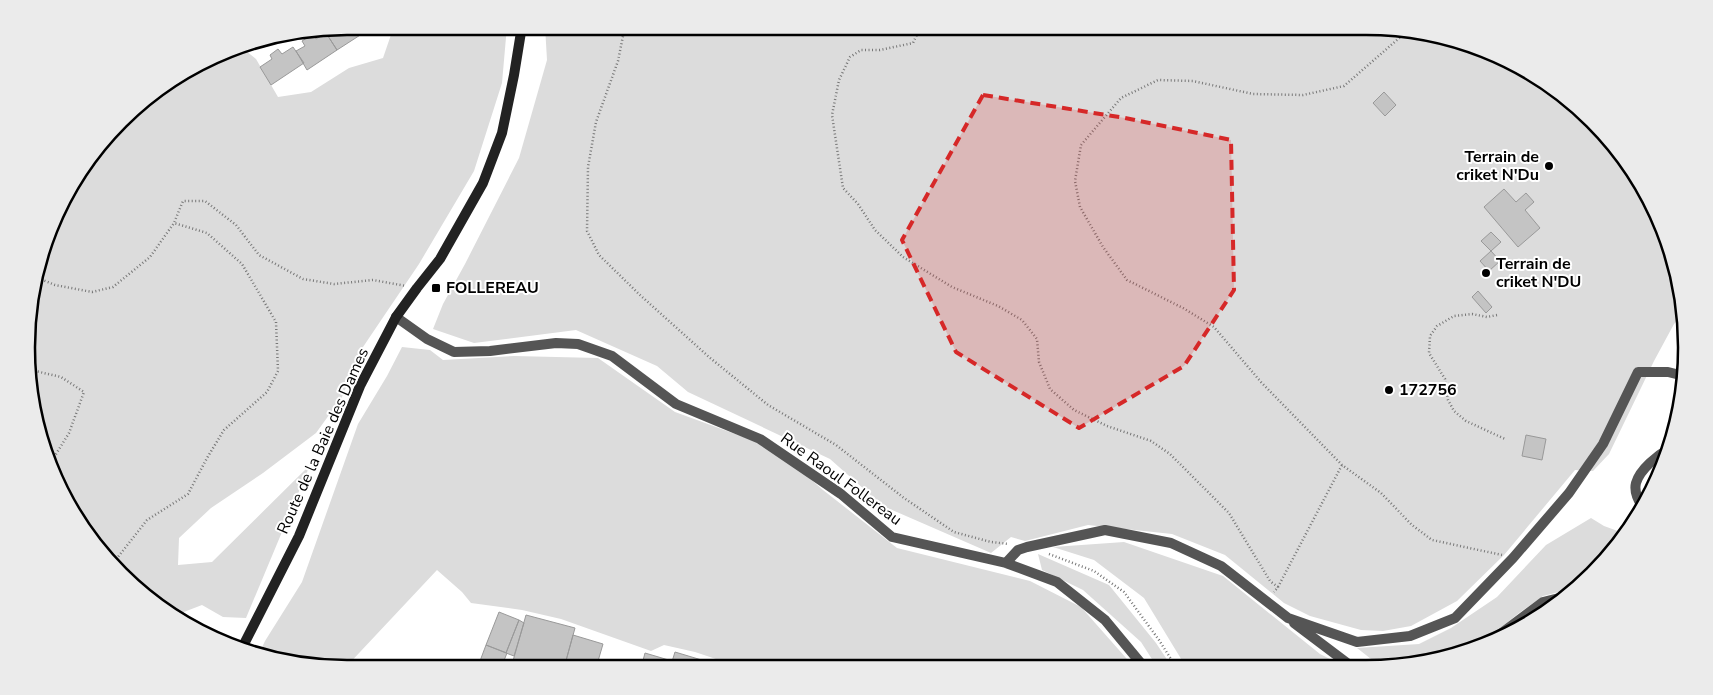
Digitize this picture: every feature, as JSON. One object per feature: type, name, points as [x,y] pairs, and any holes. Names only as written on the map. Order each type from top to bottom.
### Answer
[{"type":"main road","name":"Route de la Baie des Dames","points":[[245,642],[299,536],[360,386],[396,317],[440,259],[484,183],[502,133],[521,35]]},
{"type":"street","name":"Rue Raoul Follereau","points":[[396,317],[427,339],[454,352],[490,351],[556,343],[578,344],[612,356],[676,404],[760,439],[841,494],[892,537],[1006,564],[1057,582],[1105,620],[1138,660]]},
{"type":"street","points":[[1288,618],[1357,642],[1410,636],[1455,618],[1513,558],[1569,494],[1598,451],[1638,372],[1668,372],[1676,374]]},
{"type":"street","points":[[1638,500],[1636,484],[1644,470],[1657,459]]},
{"type":"street","points":[[1006,564],[1018,550],[1105,530],[1171,543],[1221,566],[1343,660]]},
{"type":"street","points":[[1521,619],[1543,602],[1548,601]]},
{"type":"path","points":[[622,35],[618,61],[596,122],[588,167],[587,230],[598,254],[640,295],[768,405],[836,445],[904,498],[954,532],[991,542],[1027,547]]},
{"type":"path","points":[[917,35],[913,43],[880,50],[861,50],[850,57],[839,80],[832,115],[843,188],[858,204],[875,230],[903,257],[952,287],[998,306],[1022,320],[1037,339],[1039,362],[1050,390],[1074,410],[1107,426],[1151,441],[1170,454],[1229,513],[1270,581],[1278,587]]},
{"type":"path","points":[[1400,37],[1344,86],[1302,95],[1253,94],[1193,80],[1158,80],[1121,98],[1080,146],[1075,181],[1080,207],[1103,248],[1127,280],[1183,308],[1214,327],[1261,382],[1342,464],[1381,493],[1412,525],[1432,540],[1513,558]]},
{"type":"path","points":[[43,280],[92,292],[113,286],[150,257],[174,224],[183,201],[205,201],[236,225],[260,255],[303,279],[334,284],[374,280],[417,288]]},
{"type":"path","points":[[117,558],[147,520],[188,494],[224,430],[267,392],[278,371],[276,322],[242,264],[207,233],[174,224]]},
{"type":"path","points":[[1497,315],[1487,317],[1472,314],[1454,316],[1437,326],[1430,336],[1429,353],[1445,379],[1448,400],[1454,411],[1466,421],[1505,439]]},
{"type":"path","points":[[36,371],[61,377],[84,392],[68,433],[55,456]]},
{"type":"path","points":[[1267,602],[1278,587],[1342,464]]},
{"type":"path","points":[[1046,553],[1094,571],[1124,592],[1172,660]]},
{"type":"highlighted area","points":[[983,95],[1125,118],[1231,140],[1234,290],[1184,366],[1079,428],[956,352],[902,240]]},
{"type":"shaded area","points":[[391,35],[506,35],[502,83],[474,171],[419,264],[363,347],[342,397],[316,433],[263,473],[211,508],[179,538],[178,565],[212,562],[310,465],[246,618],[223,617],[202,605],[182,612],[141,582],[100,538],[67,486],[52,448],[41,408],[35,348],[41,287],[52,247],[67,209],[77,191],[113,141],[141,113],[191,77],[209,67],[247,52],[256,59],[278,97],[311,92],[349,68],[383,58]]},
{"type":"shaded area","points":[[546,35],[1366,35],[1426,41],[1485,59],[1522,77],[1572,113],[1600,141],[1625,174],[1646,209],[1667,267],[1672,287],[1676,322],[1654,361],[1609,454],[1593,471],[1575,470],[1504,555],[1457,601],[1411,626],[1383,631],[1361,630],[1310,616],[1284,603],[1225,555],[1172,534],[1088,525],[1025,541],[1011,537],[991,553],[883,506],[830,459],[688,392],[657,366],[576,330],[474,343],[433,329],[443,304],[519,158],[547,60]]},
{"type":"shaded area","points":[[402,347],[430,350],[443,360],[514,356],[598,358],[675,412],[776,449],[823,490],[897,548],[1030,581],[1081,607],[1128,660],[719,660],[664,645],[651,651],[561,619],[522,610],[471,603],[462,592],[437,570],[353,660],[307,657],[262,648],[302,582],[358,424]]},
{"type":"shaded area","points":[[1591,518],[1604,526],[1618,531],[1600,554],[1572,582],[1560,592],[1543,596],[1496,631],[1446,649],[1406,657],[1372,660],[1357,648],[1419,644],[1451,628],[1497,597],[1546,545]]},
{"type":"shaded area","points":[[1124,542],[1223,576],[1320,654],[1332,660],[1182,660],[1144,598],[1094,560],[1053,547]]},
{"type":"shaded area","points":[[1038,554],[1109,585],[1167,660],[1153,660],[1141,642],[1083,590],[1042,570]]},
{"type":"building","points":[[360,35],[337,50],[328,36]]},
{"type":"building","points":[[328,36],[337,50],[307,70],[296,51],[305,46],[302,41],[307,38],[315,37],[316,39]]},
{"type":"building","points":[[293,47],[304,63],[271,85],[260,67],[272,59],[270,55],[278,49],[282,54]]},
{"type":"building","points":[[1384,92],[1396,105],[1385,116],[1373,103]]},
{"type":"building","points":[[1504,189],[1516,202],[1526,193],[1534,202],[1525,210],[1540,228],[1518,247],[1484,207]]},
{"type":"building","points":[[1491,232],[1501,242],[1491,251],[1481,241]]},
{"type":"building","points":[[1491,251],[1500,261],[1489,271],[1480,261]]},
{"type":"building","points":[[1478,291],[1492,307],[1486,313],[1472,297]]},
{"type":"building","points":[[1526,435],[1546,439],[1542,460],[1522,456]]},
{"type":"building","points":[[499,612],[519,620],[506,653],[486,645]]},
{"type":"building","points":[[526,615],[575,628],[566,660],[513,660]]},
{"type":"building","points":[[519,620],[524,623],[514,656],[506,653]]},
{"type":"building","points":[[573,635],[603,644],[598,660],[566,660]]},
{"type":"building","points":[[486,645],[507,653],[504,660],[480,660]]},
{"type":"building","points":[[675,652],[702,660],[672,660]]},
{"type":"building","points":[[645,653],[669,660],[643,660]]},
{"type":"place","name":"Terrain de criket N'Du","points":[[1549,166]]},
{"type":"place","name":"Terrain de criket N'DU","points":[[1486,273]]},
{"type":"place","name":"FOLLEREAU","points":[[436,288]]},
{"type":"place","name":"172756","points":[[1389,390]]}]
